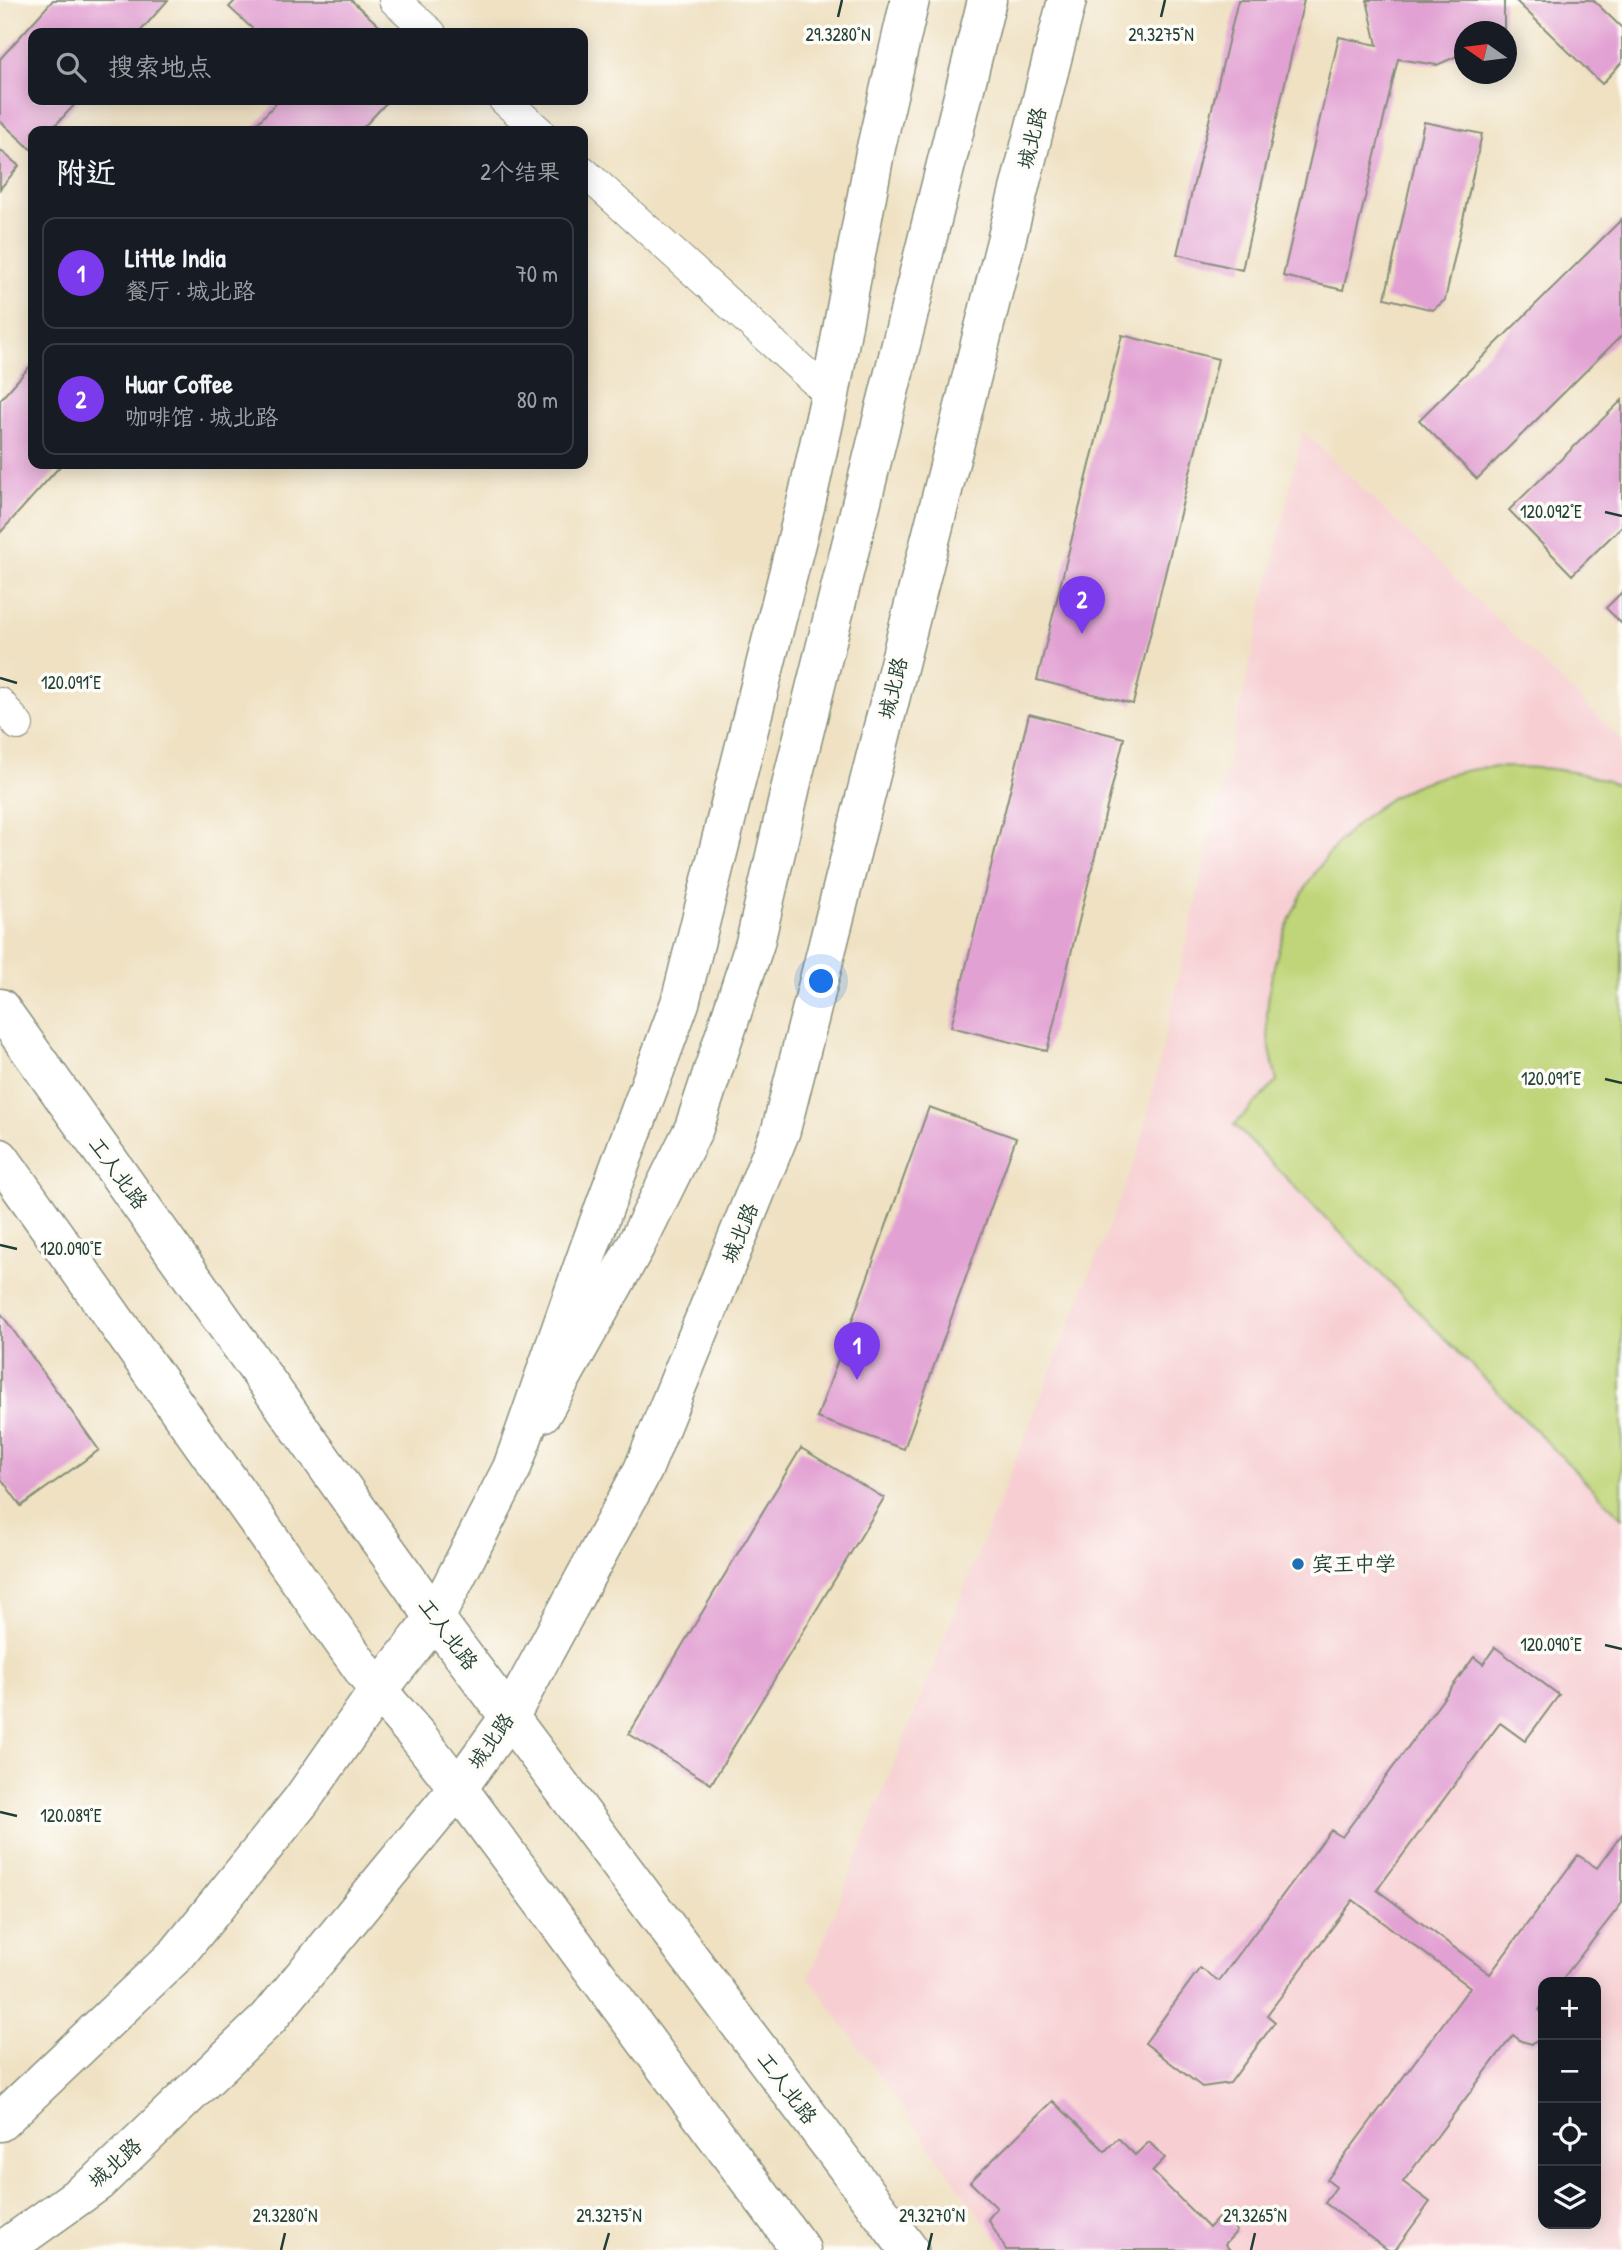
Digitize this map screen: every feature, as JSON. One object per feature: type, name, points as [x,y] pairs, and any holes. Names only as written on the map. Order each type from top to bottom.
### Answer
[{"type":"main road","points":[[512,1468],[680,1003],[807,499],[830,395],[875,152],[910,0]]},
{"type":"main road","points":[[0,2122],[178,1954],[300,1801],[378,1691],[435,1618],[512,1468],[636,1245],[694,1128],[755,943],[797,759],[987,0]]},
{"type":"main road","name":"城北路","points":[[3,2250],[97,2182],[268,2019],[458,1788],[510,1716],[643,1470],[781,1130],[1067,0]]},
{"type":"main road","name":"工人北路","points":[[0,1008],[435,1618],[909,2250]]},
{"type":"main road","points":[[0,1158],[378,1691],[458,1788],[801,2250]]},
{"type":"street","points":[[394,0],[425,28]]},
{"type":"street","points":[[510,105],[533,126]]},
{"type":"street","points":[[588,176],[830,395]]},
{"type":"shaded area","name":"宾王中学","points":[[1303,431],[1622,740],[1622,2250],[1004,2250],[809,1977],[1139,1151]]},
{"type":"green space","points":[[1487,767],[1573,772],[1622,787],[1622,1518],[1234,1125],[1277,1081],[1267,1022],[1271,979],[1292,914],[1328,855],[1376,808],[1405,790],[1435,778]]},
{"type":"building","points":[[53,0],[168,0],[143,28],[28,28],[28,105],[74,105],[55,126],[28,126],[28,146],[0,121],[0,59]]},
{"type":"building","points":[[236,0],[351,0],[382,28],[252,28],[229,7]]},
{"type":"building","points":[[1238,0],[1304,0],[1242,270],[1177,254]]},
{"type":"building","points":[[1367,0],[1504,0],[1504,21],[1454,21],[1454,57],[1437,65],[1398,59],[1343,290],[1283,276],[1339,37],[1377,45]]},
{"type":"building","points":[[1515,0],[1593,0],[1622,28],[1622,62],[1602,84]]},
{"type":"building","points":[[274,105],[384,105],[365,126],[255,126]]},
{"type":"building","points":[[1424,122],[1482,134],[1445,300],[1433,310],[1385,298]]},
{"type":"building","points":[[0,150],[19,166],[0,189]]},
{"type":"building","points":[[1622,219],[1622,335],[1477,479],[1419,420]]},
{"type":"building","points":[[1122,335],[1218,359],[1133,704],[1037,680]]},
{"type":"building","points":[[28,369],[28,469],[58,469],[0,533],[0,400]]},
{"type":"building","points":[[1622,400],[1622,526],[1572,575],[1509,510]]},
{"type":"building","points":[[1622,592],[1622,624],[1606,608]]},
{"type":"building","points":[[1029,714],[1124,738],[1047,1051],[951,1027]]},
{"type":"building","points":[[929,1107],[1016,1138],[904,1449],[817,1418]]},
{"type":"building","points":[[0,1312],[99,1450],[21,1506],[0,1477]]},
{"type":"building","points":[[801,1448],[884,1498],[711,1784],[629,1734]]},
{"type":"building","points":[[1495,1647],[1559,1695],[1525,1741],[1500,1723],[1377,1890],[1490,1974],[1578,1855],[1597,1868],[1622,1834],[1622,1903],[1564,1977],[1538,1977],[1538,2041],[1532,2044],[1513,2035],[1403,2182],[1430,2202],[1395,2250],[1388,2250],[1325,2203],[1336,2187],[1327,2180],[1470,1987],[1353,1900],[1267,2015],[1275,2022],[1230,2083],[1202,2087],[1145,2043],[1200,1968],[1219,1981],[1331,1830],[1342,1837],[1474,1657],[1483,1664]]},
{"type":"building","points":[[1053,2101],[1105,2151],[1118,2138],[1135,2155],[1149,2142],[1165,2158],[1152,2171],[1209,2228],[1221,2215],[1237,2231],[1225,2244],[1230,2250],[1006,2250],[988,2219],[997,2208],[970,2182]]},
{"type":"place","name":"Huar Coffee","points":[[1082,634]]},
{"type":"place","name":"Little India","points":[[857,1380]]},
{"type":"place","name":"宾王中学","points":[[1298,1564]]}]
